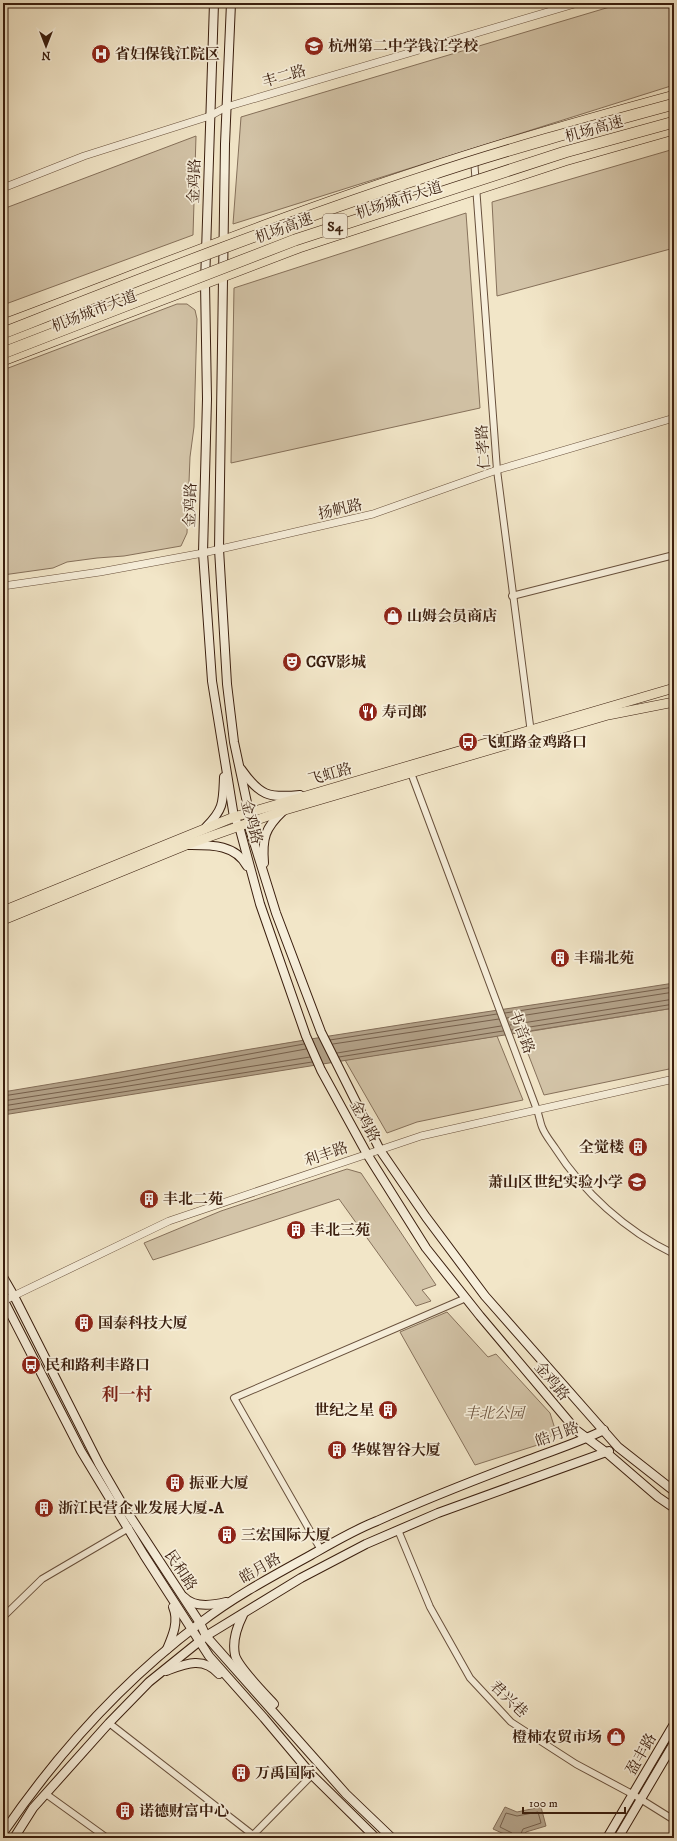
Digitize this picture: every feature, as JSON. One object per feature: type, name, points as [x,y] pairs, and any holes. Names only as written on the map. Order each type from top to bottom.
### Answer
[{"type":"highway","name":"机场高速","points":[[3,333],[290,223],[421,178],[560,135],[674,104]]},
{"type":"highway","name":"机场高速","points":[[3,353],[302,237],[565,152],[674,122]]},
{"type":"main road","name":"金鸡路","points":[[214,3],[205,283],[207,399],[202,553],[212,681],[225,765],[234,817],[239,826],[260,904],[306,1036],[321,1070],[367,1154],[426,1248],[576,1430],[607,1453],[658,1497],[674,1508]]},
{"type":"main road","name":"金鸡路","points":[[230,3],[223,240],[219,549],[227,684],[234,742],[249,812],[248,823],[276,913],[321,1032],[380,1150],[426,1217],[485,1296],[618,1447],[644,1469],[674,1491]]},
{"type":"main road","name":"机场城市大道","points":[[3,324],[223,240],[383,183],[558,127],[674,95]]},
{"type":"main road","name":"机场城市大道","points":[[3,361],[298,248],[565,161],[674,130]]},
{"type":"main road","name":"飞虹路","points":[[3,920],[186,845],[285,810],[411,773],[674,688]]},
{"type":"main road","name":"飞虹路","points":[[3,911],[206,827],[249,812],[531,733],[608,715],[674,702]]},
{"type":"main road","points":[[206,827],[218,815],[221,805],[225,765]]},
{"type":"main road","points":[[239,767],[260,791],[270,795],[279,797],[309,794]]},
{"type":"main road","points":[[266,882],[263,847],[264,840],[267,830],[273,821],[285,810]]},
{"type":"main road","points":[[186,845],[212,845],[225,848],[236,853],[244,860],[253,875]]},
{"type":"main road","name":"民和路","points":[[3,1277],[99,1464],[132,1520],[200,1623],[206,1636],[346,1794],[392,1838]]},
{"type":"main road","name":"民和路","points":[[3,1300],[81,1451],[209,1656],[312,1775],[376,1838]]},
{"type":"main road","name":"皓月路","points":[[3,1833],[28,1796],[56,1760],[89,1724],[166,1651],[200,1623],[233,1600],[256,1585],[381,1519],[528,1460],[588,1438],[604,1430]]},
{"type":"main road","name":"皓月路","points":[[14,1838],[33,1808],[109,1723],[149,1682],[206,1636],[301,1578],[366,1544],[438,1513],[607,1453],[618,1447]]},
{"type":"main road","points":[[166,1589],[176,1614],[172,1639],[166,1651]]},
{"type":"main road","points":[[178,1591],[186,1600],[202,1605],[217,1605],[233,1600]]},
{"type":"main road","points":[[243,1614],[236,1628],[234,1640],[235,1656],[280,1712],[286,1726]]},
{"type":"main road","points":[[160,1674],[186,1663],[202,1663],[214,1669],[253,1713],[264,1718]]},
{"type":"main road","name":"盈丰路","points":[[618,1838],[674,1724]]},
{"type":"main road","name":"盈丰路","points":[[607,1838],[674,1743]]},
{"type":"street","name":"丰二路","points":[[3,188],[84,156],[210,116],[226,107],[578,3]]},
{"type":"street","name":"仁孝路","points":[[473,153],[477,189],[497,470],[512,596],[531,733]]},
{"type":"street","name":"扬帆路","points":[[3,586],[100,572],[202,553],[373,514],[497,470],[674,418]]},
{"type":"street","points":[[512,596],[674,555]]},
{"type":"street","name":"书音路","points":[[411,773],[497,1004],[512,1040],[542,1128],[568,1169],[594,1197],[631,1227],[659,1247],[674,1254]]},
{"type":"street","name":"利丰路","points":[[3,1300],[169,1221],[421,1136],[674,1079]]},
{"type":"street","points":[[321,1550],[234,1398],[466,1298]]},
{"type":"street","points":[[3,1617],[42,1579],[129,1528]]},
{"type":"street","name":"君兴巷","points":[[398,1530],[430,1607],[470,1678],[511,1722],[576,1764],[637,1797],[674,1820]]},
{"type":"street","points":[[109,1723],[252,1836],[312,1775]]},
{"type":"street","points":[[46,1794],[108,1838]]},
{"type":"green space","points":[[623,3],[674,3],[674,85],[233,224],[241,117]]},
{"type":"green space","points":[[196,136],[193,235],[3,305],[3,209]]},
{"type":"green space","points":[[674,149],[674,248],[497,296],[492,202]]},
{"type":"green space","points":[[466,213],[480,408],[231,463],[234,288]]},
{"type":"green space","points":[[177,304],[187,304],[195,310],[197,319],[194,427],[190,457],[187,533],[181,546],[124,556],[67,562],[53,568],[3,575],[3,370]]},
{"type":"green space","points":[[674,1008],[674,1068],[544,1095],[520,1033]]},
{"type":"green space","points":[[497,1036],[523,1100],[417,1122],[387,1133],[345,1060]]},
{"type":"green space","points":[[347,1169],[361,1173],[436,1285],[422,1290],[431,1301],[416,1306],[339,1199],[153,1260],[144,1243],[221,1211]]},
{"type":"green space","name":"丰北公园","points":[[447,1312],[488,1357],[496,1354],[550,1413],[555,1429],[547,1442],[475,1465],[400,1332]]},
{"type":"water","points":[[674,983],[674,1008],[3,1115],[3,1092],[323,1037]]},
{"type":"water","points":[[505,1807],[517,1812],[541,1807],[546,1826],[526,1832],[523,1838],[513,1838],[493,1829]]},
{"type":"place","name":"杭州第二中学钱江学校","points":[[314,46]]},
{"type":"place","name":"省妇保钱江院区","points":[[101,54]]},
{"type":"place","name":"山姆会员商店","points":[[393,616]]},
{"type":"place","name":"CGV影城","points":[[292,662]]},
{"type":"place","name":"寿司郎","points":[[368,712]]},
{"type":"place","name":"飞虹路金鸡路口","points":[[468,742]]},
{"type":"place","name":"丰瑞北苑","points":[[560,958]]},
{"type":"place","name":"全觉楼","points":[[638,1147]]},
{"type":"place","name":"萧山区世纪实验小学","points":[[637,1182]]},
{"type":"place","name":"丰北二苑","points":[[149,1199]]},
{"type":"place","name":"丰北三苑","points":[[296,1230]]},
{"type":"place","name":"国泰科技大厦","points":[[84,1323]]},
{"type":"place","name":"民和路利丰路口","points":[[31,1365]]},
{"type":"place","name":"世纪之星","points":[[388,1410]]},
{"type":"place","name":"华媒智谷大厦","points":[[337,1450]]},
{"type":"place","name":"振亚大厦","points":[[175,1483]]},
{"type":"place","name":"浙江民营企业发展大厦-A","points":[[44,1508]]},
{"type":"place","name":"三宏国际大厦","points":[[227,1535]]},
{"type":"place","name":"橙柿农贸市场","points":[[616,1737]]},
{"type":"place","name":"万禹国际","points":[[241,1773]]},
{"type":"place","name":"诺德财富中心","points":[[125,1811]]},
{"type":"district","name":"利一村","points":[[127,1394]]}]
